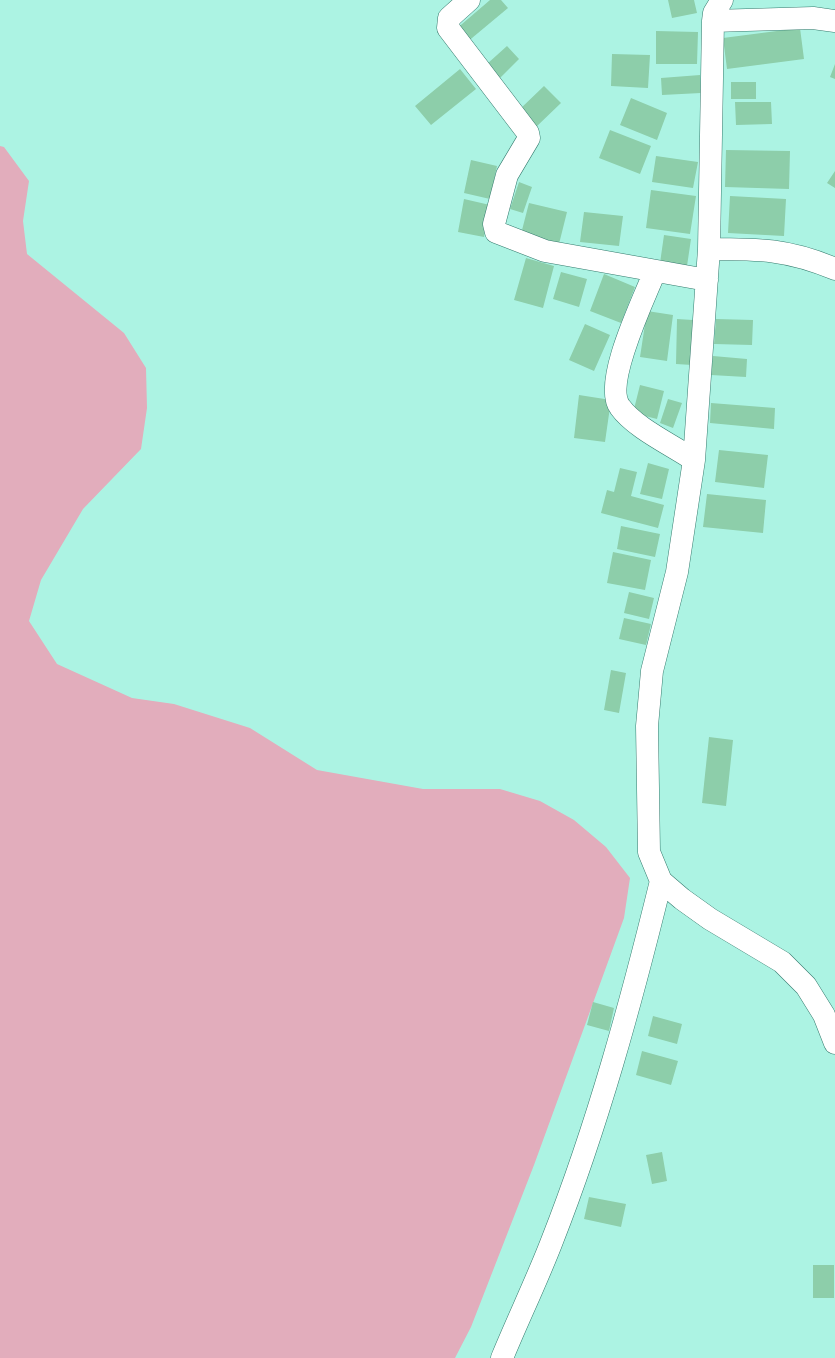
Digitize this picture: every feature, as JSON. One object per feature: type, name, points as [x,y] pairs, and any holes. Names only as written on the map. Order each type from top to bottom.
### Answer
[{"type":"street","points":[[469,0],[449,18],[448,28],[528,133],[529,138],[510,167],[507,175],[494,224],[496,232],[545,251],[707,280]]},
{"type":"street","points":[[722,0],[714,14],[713,21],[709,249],[694,460],[677,572],[652,671],[648,726],[649,852],[661,881],[682,899],[710,919],[782,962],[806,986],[824,1015],[835,1042]]},
{"type":"street","points":[[713,21],[813,18],[835,22]]},
{"type":"street","points":[[709,249],[758,249],[794,254],[835,269]]},
{"type":"street","points":[[656,271],[619,362],[616,374],[615,391],[618,406],[634,422],[694,460]]},
{"type":"street","points":[[502,1358],[552,1241],[583,1155],[628,1014],[661,881]]},
{"type":"shaded area","points":[[0,146],[4,147],[29,181],[23,221],[27,254],[124,333],[146,368],[147,408],[141,449],[83,509],[41,580],[29,621],[57,664],[132,698],[174,704],[250,728],[317,770],[423,789],[500,789],[540,801],[574,820],[606,847],[630,878],[624,918],[534,1165],[471,1327],[455,1358],[0,1358]]},
{"type":"building","points":[[490,0],[501,0],[508,8],[466,43],[455,30]]},
{"type":"building","points":[[668,0],[694,0],[697,13],[672,18]]},
{"type":"building","points":[[800,28],[804,59],[727,69],[723,38]]},
{"type":"building","points":[[656,31],[698,32],[697,64],[656,64]]},
{"type":"building","points":[[507,46],[519,59],[500,78],[487,64]]},
{"type":"building","points":[[612,54],[650,55],[648,88],[611,86]]},
{"type":"building","points":[[835,64],[835,79],[830,77]]},
{"type":"building","points":[[460,69],[476,89],[431,125],[415,106]]},
{"type":"building","points":[[700,75],[701,93],[662,95],[661,78]]},
{"type":"building","points":[[731,82],[756,82],[756,99],[731,99]]},
{"type":"building","points":[[544,86],[561,103],[535,128],[519,110]]},
{"type":"building","points":[[631,98],[667,113],[657,140],[620,125]]},
{"type":"building","points":[[735,102],[771,102],[772,124],[736,125]]},
{"type":"building","points":[[610,130],[651,146],[640,174],[599,158]]},
{"type":"building","points":[[726,150],[790,151],[789,189],[725,187]]},
{"type":"building","points":[[656,156],[698,162],[693,188],[652,182]]},
{"type":"building","points":[[471,160],[497,166],[490,199],[464,193]]},
{"type":"building","points":[[835,171],[835,188],[827,183]]},
{"type":"building","points":[[519,182],[532,187],[523,213],[510,209]]},
{"type":"building","points":[[651,190],[696,196],[690,234],[646,228]]},
{"type":"building","points":[[730,196],[786,199],[784,236],[728,233]]},
{"type":"building","points":[[464,199],[490,205],[484,237],[458,232]]},
{"type":"building","points":[[529,203],[567,212],[559,244],[521,234]]},
{"type":"building","points":[[584,212],[623,216],[619,246],[580,242]]},
{"type":"building","points":[[664,235],[691,239],[687,266],[660,263]]},
{"type":"building","points":[[526,258],[554,266],[543,308],[514,300]]},
{"type":"building","points":[[561,272],[587,279],[579,307],[553,299]]},
{"type":"building","points":[[604,274],[635,287],[621,323],[590,311]]},
{"type":"building","points":[[647,311],[673,315],[667,361],[640,357]]},
{"type":"building","points":[[677,319],[693,320],[692,365],[676,364]]},
{"type":"building","points":[[716,319],[753,320],[752,345],[714,344]]},
{"type":"building","points":[[585,324],[610,335],[594,371],[569,360]]},
{"type":"building","points":[[713,356],[747,359],[746,377],[711,375]]},
{"type":"building","points":[[640,385],[664,391],[657,419],[633,413]]},
{"type":"building","points":[[579,395],[611,400],[605,442],[574,438]]},
{"type":"building","points":[[668,399],[682,403],[673,428],[660,423]]},
{"type":"building","points":[[711,403],[775,408],[774,429],[710,423]]},
{"type":"building","points":[[719,450],[768,455],[764,488],[715,482]]},
{"type":"building","points":[[648,463],[669,469],[662,499],[640,494]]},
{"type":"building","points":[[620,468],[637,472],[631,496],[664,505],[658,528],[601,513],[607,490],[614,492]]},
{"type":"building","points":[[707,494],[766,500],[763,533],[703,527]]},
{"type":"building","points":[[621,526],[660,534],[655,557],[617,549]]},
{"type":"building","points":[[613,552],[651,560],[645,590],[607,583]]},
{"type":"building","points":[[629,592],[654,598],[649,619],[624,613]]},
{"type":"building","points":[[624,618],[651,624],[646,645],[619,639]]},
{"type":"building","points":[[611,670],[626,673],[619,713],[604,710]]},
{"type":"building","points":[[709,737],[733,740],[726,806],[702,803]]},
{"type":"building","points":[[593,1002],[614,1008],[609,1031],[587,1025]]},
{"type":"building","points":[[653,1016],[682,1024],[677,1044],[648,1036]]},
{"type":"building","points":[[642,1051],[678,1061],[671,1085],[636,1075]]},
{"type":"building","points":[[662,1152],[667,1181],[652,1184],[646,1155]]},
{"type":"building","points":[[589,1197],[626,1204],[621,1227],[584,1219]]},
{"type":"building","points":[[813,1265],[834,1265],[834,1298],[813,1298]]}]
